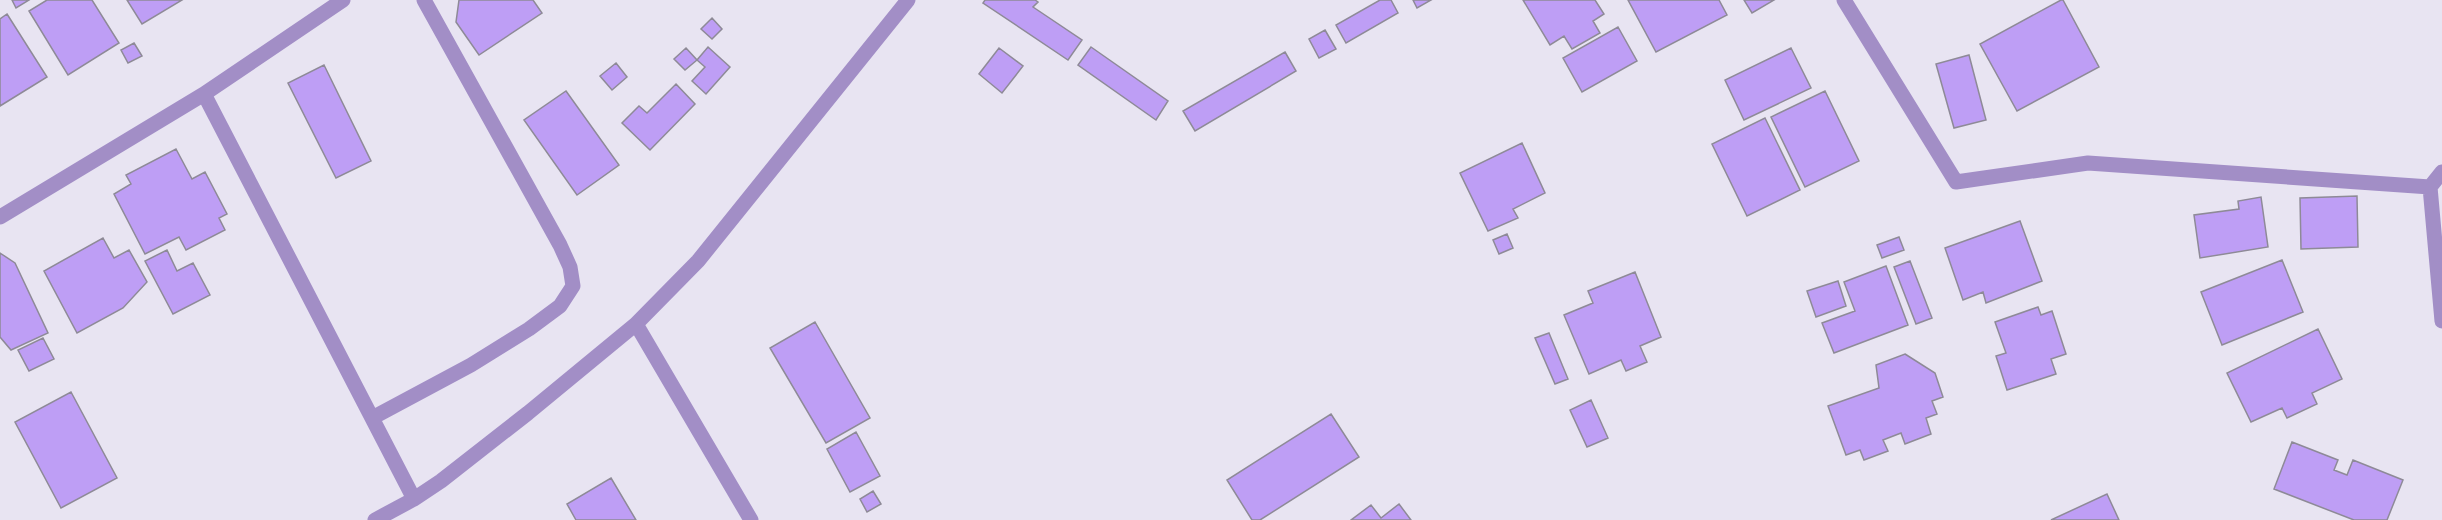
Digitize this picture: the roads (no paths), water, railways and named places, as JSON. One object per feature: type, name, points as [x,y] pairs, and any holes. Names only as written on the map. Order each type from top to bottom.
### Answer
[{"type":"street","points":[[0,217],[204,94],[343,0]]},
{"type":"street","points":[[372,418],[471,365],[529,329],[560,306],[573,286],[570,267],[560,245],[424,0]]},
{"type":"street","points":[[375,520],[414,499],[528,413],[636,324],[698,261],[908,0]]},
{"type":"street","points":[[1844,0],[1956,182],[2088,163],[2430,187]]},
{"type":"street","points":[[204,94],[414,499]]},
{"type":"street","points":[[2442,172],[2430,187],[2442,321]]},
{"type":"street","points":[[636,324],[751,520]]}]
